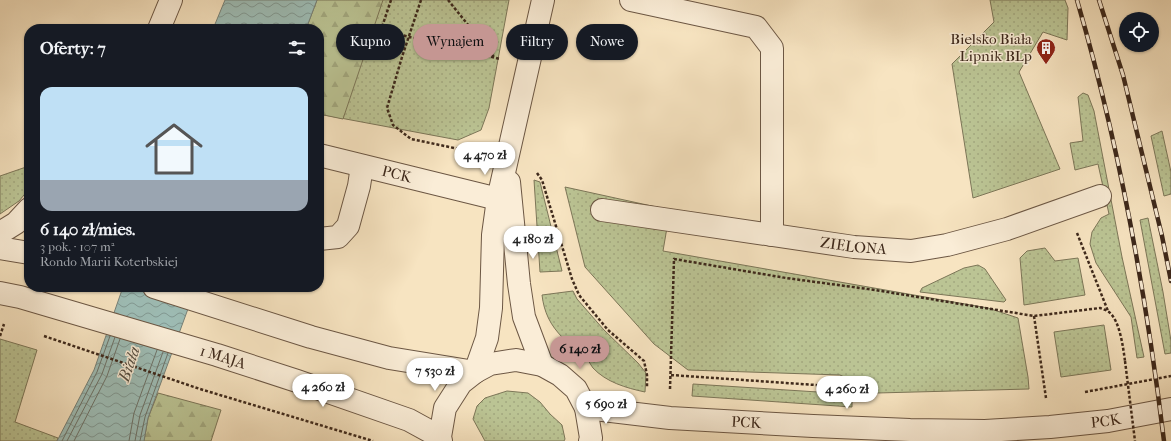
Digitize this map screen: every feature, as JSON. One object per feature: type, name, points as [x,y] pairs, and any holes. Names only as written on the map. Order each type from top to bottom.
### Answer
[{"type":"street","points":[[161,24],[171,0]]},
{"type":"street","points":[[475,372],[488,338],[492,286],[493,235],[498,199],[543,0]]},
{"type":"street","points":[[630,0],[756,28],[772,48],[772,235]]},
{"type":"street","name":"PCK","points":[[324,156],[498,199]]},
{"type":"street","points":[[506,160],[519,284],[524,317],[542,364]]},
{"type":"street","points":[[324,238],[338,237],[348,226],[359,186],[362,166]]},
{"type":"street","name":"ZIELONA","points":[[602,210],[854,247],[912,251],[947,245],[992,233],[1100,196]]},
{"type":"street","points":[[0,233],[16,224],[24,215]]},
{"type":"street","points":[[0,248],[24,252]]},
{"type":"street","points":[[170,292],[311,337],[389,358],[475,372]]},
{"type":"street","name":"1 MAJA","points":[[0,293],[20,297],[79,316],[217,355],[297,381],[409,420],[441,439]]},
{"type":"street","points":[[441,439],[445,408],[461,383],[475,372],[490,364],[516,360],[542,364],[560,374],[576,390],[586,408],[591,438],[590,441]]},
{"type":"street","name":"PCK","points":[[586,408],[670,418],[813,426],[985,431],[1050,427],[1108,421],[1171,409]]},
{"type":"path","points":[[392,0],[381,30],[413,37]]},
{"type":"path","points":[[421,0],[387,108],[393,125],[411,139],[532,167],[542,180],[572,279],[580,295],[608,330],[644,361],[647,375],[647,415]]},
{"type":"path","points":[[448,0],[467,24]]},
{"type":"path","points":[[498,58],[506,60]]},
{"type":"path","points":[[1067,208],[1108,311],[1114,318],[1121,338],[1135,441]]},
{"type":"path","points":[[871,398],[830,386],[671,374],[674,259],[786,278],[875,290],[1034,316],[1094,308],[1100,308],[1108,311]]},
{"type":"path","points":[[1034,316],[1046,400],[1053,398]]},
{"type":"path","points":[[0,336],[5,321]]},
{"type":"path","points":[[62,343],[200,389],[373,441]]},
{"type":"path","points":[[1081,393],[1171,376]]},
{"type":"green space","points":[[317,0],[509,0],[498,59],[498,24],[413,24],[413,60],[498,60],[489,108],[481,130],[458,140],[324,115],[324,24],[308,24]]},
{"type":"green space","points":[[317,0],[383,0],[375,24],[336,24],[336,60],[363,60],[343,119],[324,115],[324,24],[308,24]]},
{"type":"green space","points":[[990,0],[1065,0],[1068,8],[1067,40],[1043,32],[1019,72],[1060,169],[973,198],[952,64],[994,22]]},
{"type":"green space","points":[[1083,93],[1088,95],[1094,111],[1122,257],[1144,357],[1137,358],[1131,317],[1096,263],[1090,244],[1092,232],[1101,218],[1109,214],[1098,164],[1075,170],[1070,143],[1083,141],[1078,97]]},
{"type":"green space","points":[[1162,131],[1171,172],[1171,194],[1164,196],[1151,136]]},
{"type":"green space","points":[[24,168],[24,195],[19,201],[0,214],[0,176]]},
{"type":"green space","points":[[534,180],[540,182],[562,271],[540,272]]},
{"type":"green space","points":[[565,187],[670,210],[663,251],[988,308],[1018,318],[1029,389],[877,393],[840,375],[688,370],[654,344],[585,267]]},
{"type":"green space","points":[[1148,218],[1171,341],[1171,353],[1165,354],[1140,220]]},
{"type":"green space","points":[[1045,248],[1055,261],[1078,258],[1085,295],[1024,305],[1020,258],[1027,251]]},
{"type":"green space","points":[[978,265],[985,269],[1006,300],[1004,302],[920,292],[922,288],[964,268]]},
{"type":"green space","points":[[573,291],[577,299],[604,330],[638,363],[646,373],[645,392],[631,389],[610,381],[598,373],[582,353],[558,333],[546,313],[542,295]]},
{"type":"green space","points":[[1104,325],[1111,370],[1061,377],[1054,332]]},
{"type":"green space","points":[[0,339],[37,350],[15,422],[58,438],[57,441],[0,441]]},
{"type":"green space","points":[[693,384],[818,392],[852,402],[852,407],[692,396]]},
{"type":"green space","points":[[507,391],[528,393],[540,402],[562,425],[565,439],[564,441],[485,441],[473,419],[477,406],[485,398]]},
{"type":"green space","points":[[158,393],[221,410],[211,441],[144,441],[148,418]]},
{"type":"water","points":[[225,0],[317,0],[308,24],[215,24]]},
{"type":"water","name":"Biała","points":[[121,292],[194,292],[148,418],[144,441],[57,441],[94,370]]},
{"type":"railway","points":[[1077,0],[1106,109],[1130,219],[1149,330],[1164,441]]},
{"type":"railway","points":[[1099,0],[1123,75],[1162,236],[1171,281]]},
{"type":"place","name":"Bielsko Biała Lipnik BLp","points":[[1046,65]]}]
